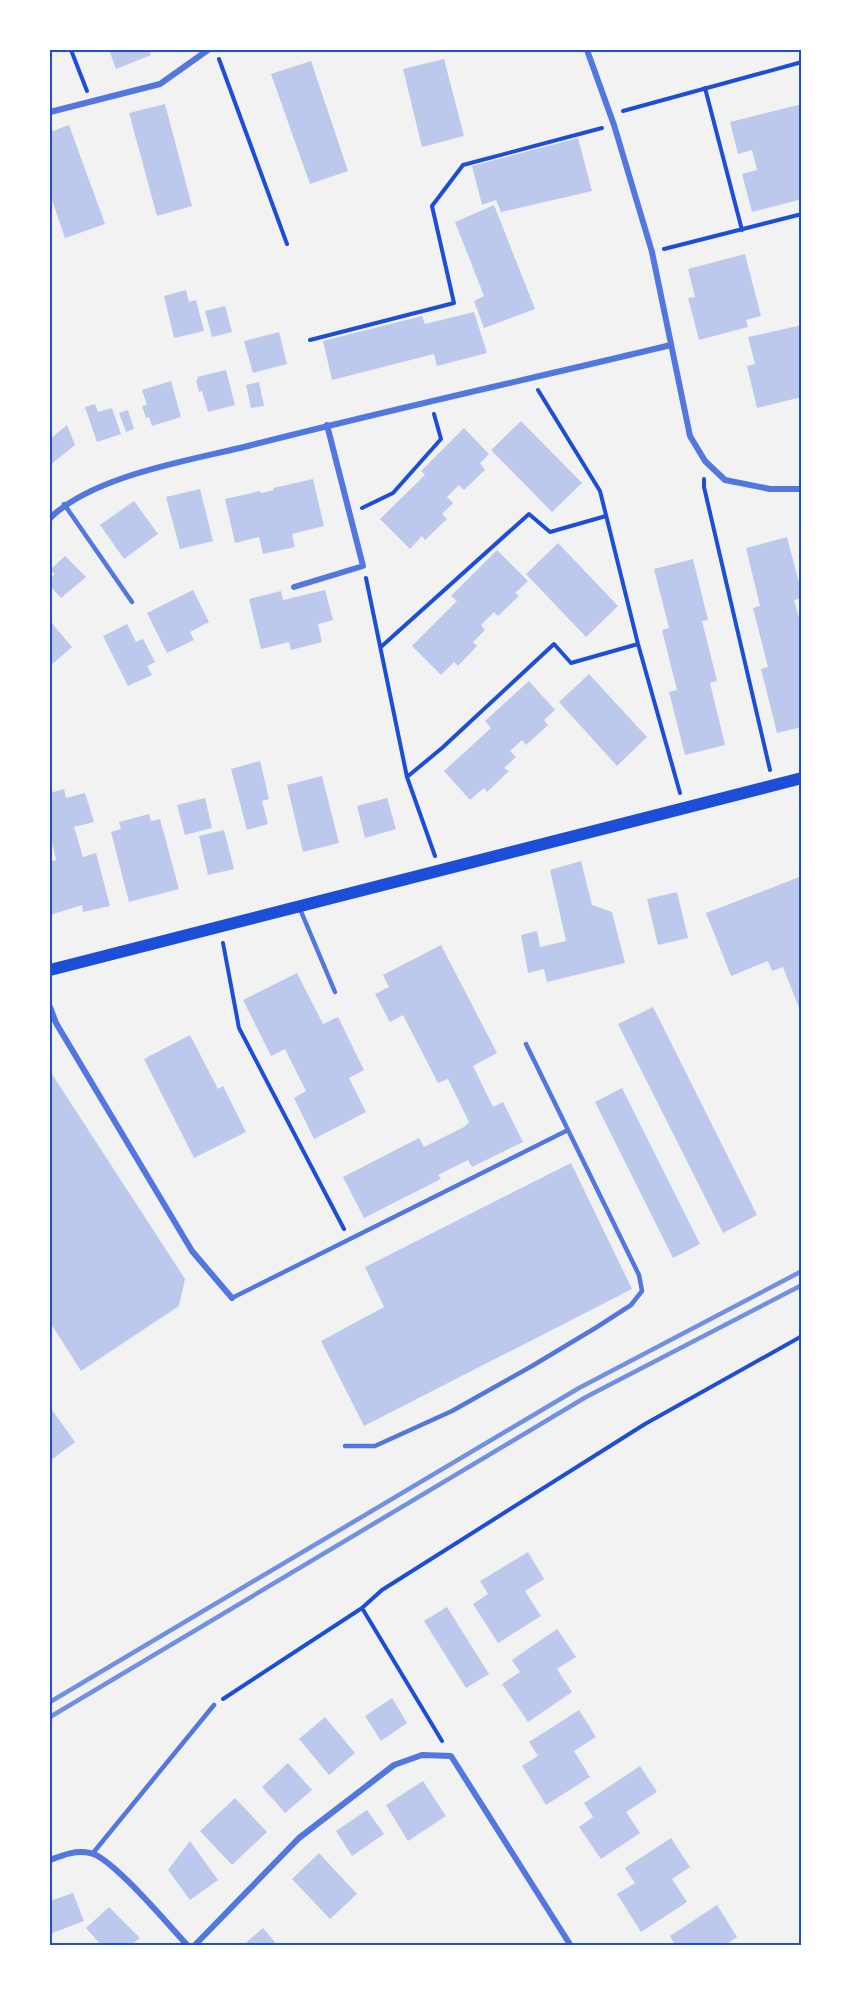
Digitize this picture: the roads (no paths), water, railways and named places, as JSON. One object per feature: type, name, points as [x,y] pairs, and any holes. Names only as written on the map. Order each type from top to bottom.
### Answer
[{"type":"main road","points":[[50,970],[801,778]]},
{"type":"street","points":[[50,112],[160,84],[208,50]]},
{"type":"street","points":[[587,50],[614,125],[652,252],[690,436],[705,461],[725,480],[770,489],[801,489]]},
{"type":"street","points":[[50,518],[64,504],[115,480],[327,425],[671,345]]},
{"type":"street","points":[[294,587],[363,566],[327,425]]},
{"type":"street","points":[[50,1007],[56,1023],[192,1251],[232,1298]]},
{"type":"street","points":[[194,1946],[299,1838],[394,1765],[422,1755],[451,1756],[571,1946]]},
{"type":"street","points":[[50,1860],[72,1852],[93,1853],[113,1867],[188,1946]]},
{"type":"lane","points":[[64,504],[132,602]]},
{"type":"lane","points":[[299,906],[335,992]]},
{"type":"lane","points":[[345,1446],[375,1446],[452,1411],[532,1366],[631,1305],[642,1291],[639,1275],[526,1044]]},
{"type":"lane","points":[[232,1298],[567,1130]]},
{"type":"lane","points":[[93,1853],[214,1705]]},
{"type":"railway","points":[[50,1702],[579,1388],[802,1271]]},
{"type":"railway","points":[[50,1717],[586,1397],[802,1285]]}]
